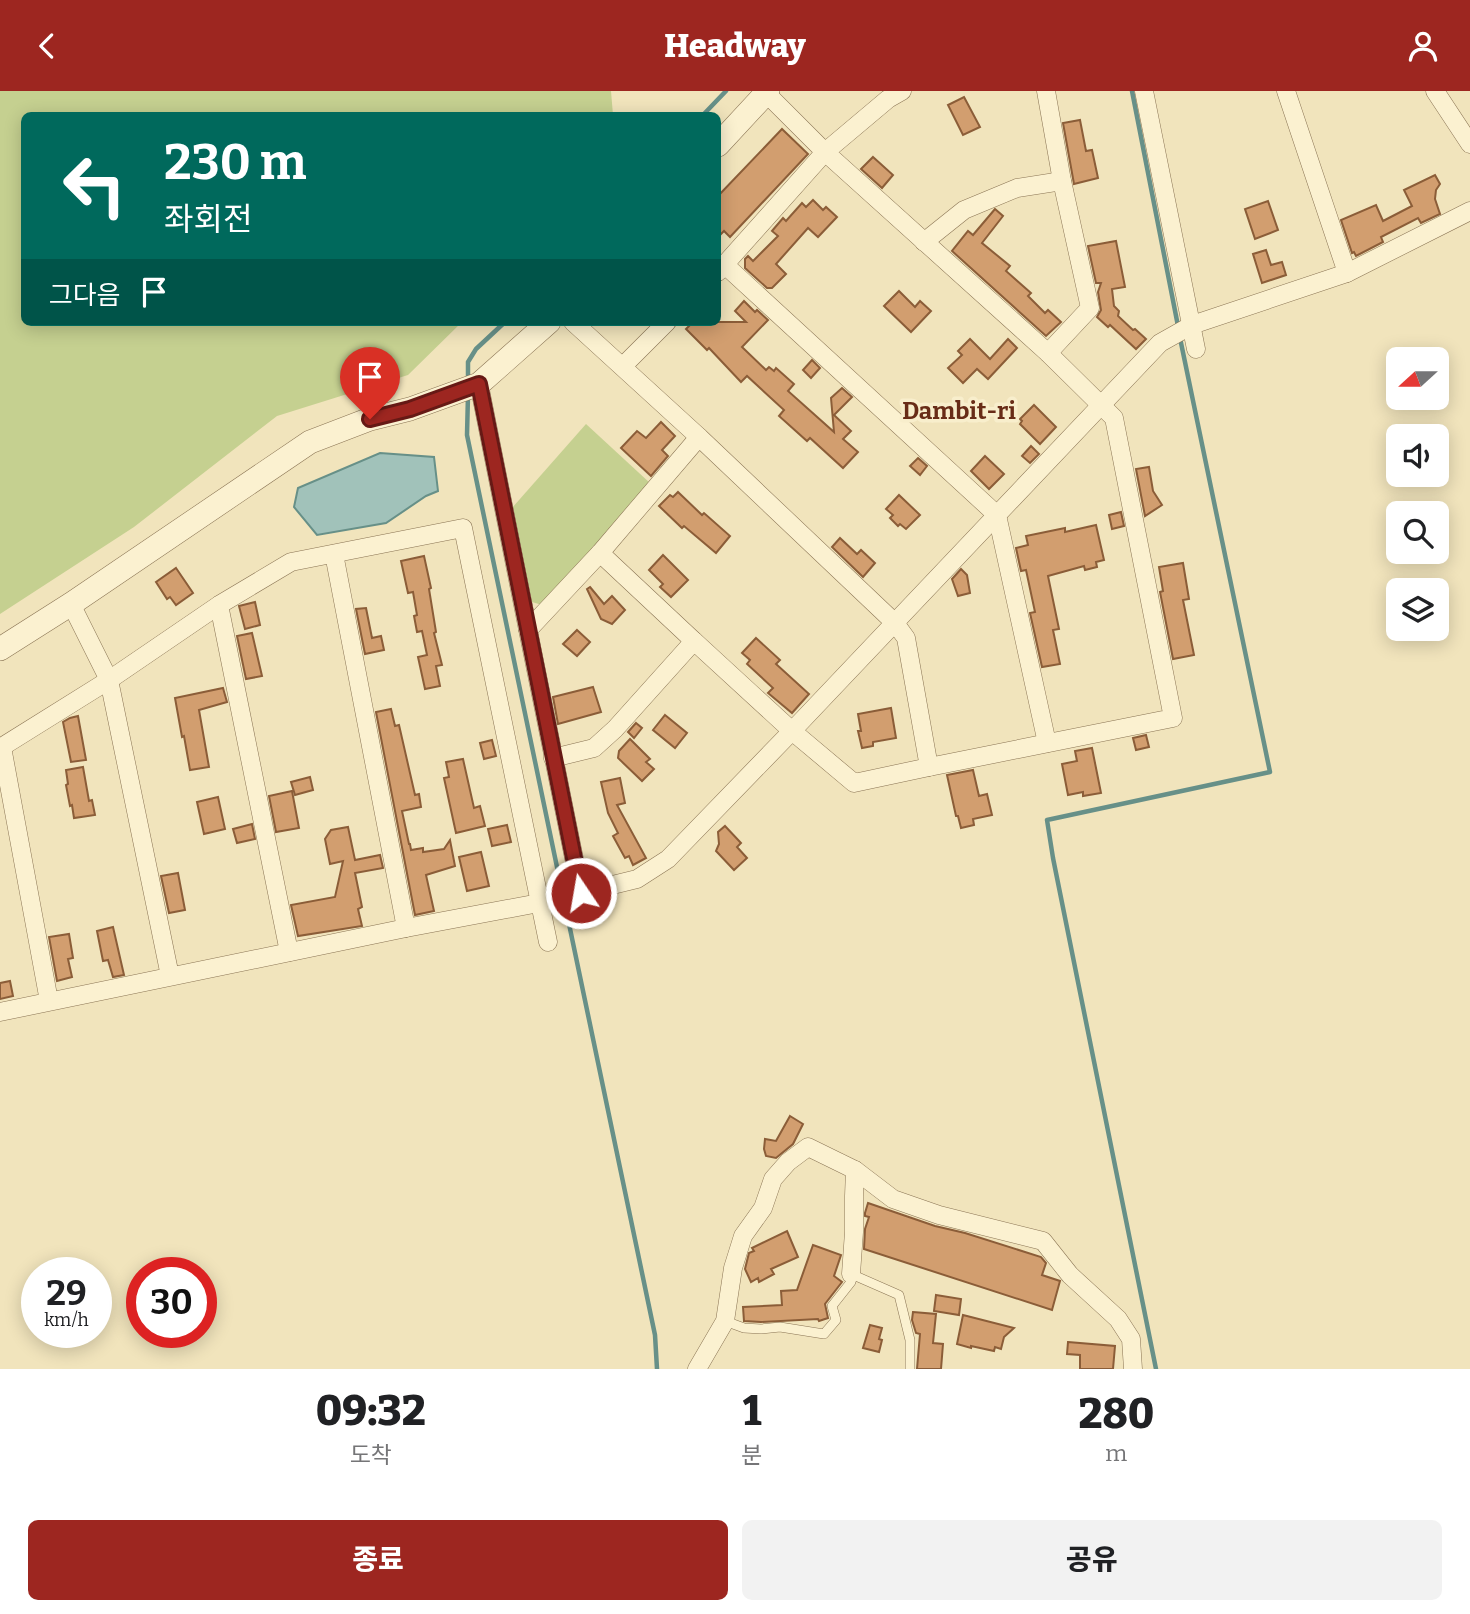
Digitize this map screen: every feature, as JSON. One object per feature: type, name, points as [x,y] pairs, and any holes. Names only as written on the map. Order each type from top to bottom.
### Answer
[{"type":"street","points":[[902,91],[888,99],[825,152],[721,269],[997,515],[1047,743]]},
{"type":"street","points":[[1046,91],[1062,181],[1090,308],[1048,353]]},
{"type":"street","points":[[1144,91],[1196,349]]},
{"type":"street","points":[[1286,91],[1347,273]]},
{"type":"street","points":[[1435,91],[1470,144]]},
{"type":"street","points":[[600,553],[792,731],[854,783],[1173,718],[1114,418],[1048,353],[825,152],[767,92],[721,142]]},
{"type":"street","points":[[924,242],[964,210],[1017,188],[1062,181]]},
{"type":"street","points":[[0,1012],[289,951],[539,903],[637,879],[668,859],[1160,343],[1192,325],[1347,273],[1470,211]]},
{"type":"street","points":[[0,649],[310,442],[370,419],[410,409],[479,384],[544,326]]},
{"type":"street","points":[[578,326],[895,623],[906,638],[929,767]]},
{"type":"street","points":[[623,366],[663,326]]},
{"type":"street","points":[[479,384],[581,893]]},
{"type":"street","points":[[528,630],[600,553],[699,437]]},
{"type":"street","points":[[49,1000],[1,748],[109,680],[219,605],[291,562],[463,529],[548,942]]},
{"type":"street","points":[[334,554],[405,928]]},
{"type":"street","points":[[71,604],[109,680],[170,976]]},
{"type":"street","points":[[219,605],[289,951]]},
{"type":"street","points":[[553,758],[594,748],[615,729],[694,641]]},
{"type":"street","points":[[697,1369],[725,1321],[733,1268],[743,1236],[763,1208],[774,1179],[788,1161],[808,1147],[855,1170],[893,1199],[939,1215],[1043,1241],[1070,1275],[1118,1319],[1130,1339],[1133,1369]]},
{"type":"street","points":[[851,1274],[855,1232],[855,1170]]},
{"type":"lane","points":[[725,1321],[744,1328],[780,1327],[824,1334],[836,1320],[832,1305],[851,1282],[851,1274],[899,1295],[910,1340],[910,1369]]},
{"type":"green space","points":[[0,91],[611,91],[613,112],[21,112],[21,326],[458,326],[408,375],[277,416],[134,527],[0,614]]},
{"type":"green space","points":[[586,424],[651,484],[542,605],[532,602],[512,508]]},
{"type":"water","points":[[380,453],[434,457],[438,491],[386,523],[317,535],[294,507],[298,488]]},
{"type":"building","points":[[964,97],[980,127],[963,135],[948,105]]},
{"type":"building","points":[[1080,120],[1086,151],[1092,150],[1098,178],[1074,184],[1063,123]]},
{"type":"building","points":[[782,129],[808,154],[730,237],[724,231],[721,234],[721,193]]},
{"type":"building","points":[[873,157],[893,175],[882,188],[861,169]]},
{"type":"building","points":[[1435,175],[1440,184],[1435,199],[1440,214],[1421,223],[1418,218],[1381,237],[1383,242],[1356,256],[1352,253],[1341,220],[1376,205],[1383,221],[1412,206],[1404,190]]},
{"type":"building","points":[[813,200],[823,210],[826,207],[837,217],[818,237],[808,228],[776,264],[786,274],[772,288],[767,288],[745,268],[745,259],[748,256],[753,261],[778,236],[772,231],[783,218],[786,221],[802,203],[806,207]]},
{"type":"building","points":[[1268,201],[1278,230],[1255,239],[1245,209]]},
{"type":"building","points":[[995,209],[1003,216],[982,243],[1010,266],[1006,271],[1031,293],[1028,296],[1045,313],[1048,310],[1061,322],[1046,336],[952,251],[968,231],[973,235]]},
{"type":"building","points":[[1116,241],[1125,287],[1112,289],[1114,306],[1119,311],[1118,316],[1146,339],[1136,349],[1097,317],[1101,310],[1098,292],[1101,283],[1096,283],[1088,246]]},
{"type":"building","points":[[1266,250],[1271,265],[1282,262],[1286,275],[1262,283],[1253,254]]},
{"type":"building","points":[[899,291],[915,307],[920,301],[931,311],[911,332],[884,306]]},
{"type":"building","points":[[744,301],[768,320],[742,347],[766,370],[769,367],[774,371],[776,368],[794,384],[788,391],[834,432],[831,398],[842,388],[852,397],[834,415],[851,431],[843,439],[858,452],[843,468],[810,438],[807,441],[779,416],[784,410],[747,376],[741,382],[709,348],[707,350],[686,329],[689,326],[721,326],[721,322],[746,322],[735,311]]},
{"type":"building","points":[[970,339],[990,359],[1008,339],[1017,348],[988,379],[977,369],[963,383],[948,368],[962,355],[958,351]]},
{"type":"building","points":[[812,360],[820,368],[811,378],[803,370]]},
{"type":"building","points":[[1034,405],[1056,427],[1040,444],[1020,424],[1020,419]]},
{"type":"building","points":[[661,422],[675,436],[662,450],[668,456],[651,476],[621,448],[637,431],[646,438]]},
{"type":"building","points":[[1031,446],[1039,454],[1030,463],[1022,456]]},
{"type":"building","points":[[985,456],[1004,474],[989,489],[971,471]]},
{"type":"building","points":[[918,458],[927,466],[920,475],[910,466]]},
{"type":"building","points":[[1149,467],[1153,491],[1162,505],[1145,516],[1136,469]]},
{"type":"building","points":[[678,492],[730,536],[716,553],[684,526],[682,528],[659,506],[670,495],[673,497]]},
{"type":"building","points":[[899,495],[920,515],[906,529],[890,518],[893,515],[886,509]]},
{"type":"building","points":[[1121,512],[1124,526],[1112,529],[1109,515]]},
{"type":"building","points":[[1096,525],[1104,560],[1096,562],[1097,567],[1085,570],[1084,566],[1048,576],[1059,629],[1053,630],[1060,664],[1042,667],[1030,613],[1035,612],[1026,570],[1021,571],[1016,548],[1028,545],[1026,536],[1065,528],[1065,532]]},
{"type":"building","points":[[840,538],[857,554],[861,550],[875,563],[863,577],[832,547]]},
{"type":"building","points":[[663,555],[688,580],[671,597],[660,587],[663,584],[649,570]]},
{"type":"building","points":[[424,556],[431,588],[434,633],[442,665],[436,666],[440,686],[425,689],[418,657],[427,655],[422,631],[417,632],[413,592],[408,593],[401,561]]},
{"type":"building","points":[[1183,563],[1189,599],[1183,600],[1194,655],[1173,659],[1160,592],[1163,591],[1159,567]]},
{"type":"building","points":[[176,568],[193,593],[176,605],[170,597],[167,599],[156,582]]},
{"type":"building","points":[[961,569],[967,575],[970,593],[958,596],[952,579]]},
{"type":"building","points":[[590,587],[604,604],[612,596],[625,610],[612,624],[601,619],[587,589]]},
{"type":"building","points":[[255,602],[260,625],[245,629],[239,606]]},
{"type":"building","points":[[366,608],[372,638],[381,636],[384,650],[365,654],[356,609]]},
{"type":"building","points":[[577,630],[590,642],[577,656],[563,644]]},
{"type":"building","points":[[252,633],[262,676],[246,679],[237,636]]},
{"type":"building","points":[[756,638],[780,660],[776,664],[809,694],[792,713],[768,693],[773,688],[747,664],[750,660],[742,653]]},
{"type":"building","points":[[593,687],[601,712],[558,724],[553,697]]},
{"type":"building","points":[[223,688],[227,702],[199,710],[209,767],[190,770],[175,698]]},
{"type":"building","points":[[891,708],[896,738],[873,742],[873,746],[862,748],[858,714]]},
{"type":"building","points":[[391,709],[395,726],[399,725],[415,795],[419,794],[421,807],[402,811],[411,850],[423,848],[423,852],[444,849],[450,840],[455,866],[426,875],[434,911],[415,915],[376,712]]},
{"type":"building","points":[[665,715],[687,733],[675,748],[653,730]]},
{"type":"building","points":[[78,716],[86,760],[71,762],[63,722]]},
{"type":"building","points":[[636,723],[642,728],[634,738],[628,732]]},
{"type":"building","points":[[1146,735],[1149,747],[1136,750],[1133,738]]},
{"type":"building","points":[[630,739],[650,759],[646,762],[654,769],[642,781],[618,758],[619,751]]},
{"type":"building","points":[[492,740],[496,756],[484,759],[480,743]]},
{"type":"building","points":[[1092,748],[1101,793],[1068,795],[1062,764],[1077,761],[1075,751]]},
{"type":"building","points":[[463,759],[474,808],[480,806],[485,826],[456,833],[444,778],[449,777],[446,762]]},
{"type":"building","points":[[83,767],[89,801],[92,800],[95,815],[74,818],[66,785],[66,770]]},
{"type":"building","points":[[973,770],[979,796],[987,794],[992,815],[973,819],[974,825],[961,828],[947,775]]},
{"type":"building","points":[[310,777],[313,790],[295,795],[291,782]]},
{"type":"building","points":[[620,778],[625,803],[617,805],[646,858],[633,865],[629,856],[625,858],[613,836],[618,833],[608,813],[601,782]]},
{"type":"building","points":[[292,791],[299,828],[276,832],[269,796]]},
{"type":"building","points":[[218,797],[225,829],[204,834],[197,802]]},
{"type":"building","points":[[252,824],[255,839],[237,843],[233,829]]},
{"type":"building","points":[[507,825],[511,842],[492,846],[488,829]]},
{"type":"building","points":[[725,826],[741,843],[737,847],[747,858],[734,870],[716,851],[719,844],[718,832]]},
{"type":"building","points":[[348,827],[355,860],[380,855],[383,868],[355,873],[362,907],[358,909],[362,926],[298,936],[291,905],[335,897],[343,861],[330,864],[325,839],[331,830]]},
{"type":"building","points":[[481,852],[489,886],[467,891],[459,857]]},
{"type":"building","points":[[178,873],[185,910],[169,913],[161,876]]},
{"type":"building","points":[[113,927],[124,975],[113,977],[108,960],[103,961],[97,931]]},
{"type":"building","points":[[69,934],[73,958],[68,959],[72,977],[57,981],[49,937]]},
{"type":"building","points":[[10,981],[13,996],[0,999],[0,983]]},
{"type":"building","points":[[790,1116],[803,1124],[793,1144],[776,1158],[766,1156],[765,1139],[776,1141]]},
{"type":"building","points":[[868,1203],[1041,1257],[1046,1263],[1042,1275],[1060,1281],[1052,1310],[864,1249],[869,1217],[865,1216]]},
{"type":"building","points":[[787,1231],[798,1257],[771,1269],[774,1274],[759,1282],[758,1278],[751,1282],[745,1269],[749,1253],[754,1251],[752,1248]]},
{"type":"building","points":[[813,1245],[841,1255],[834,1276],[842,1282],[825,1304],[828,1318],[819,1321],[744,1321],[743,1307],[782,1305],[781,1291],[797,1290]]},
{"type":"building","points":[[936,1295],[961,1299],[959,1315],[934,1311]]},
{"type":"building","points":[[913,1312],[936,1314],[933,1343],[943,1344],[941,1369],[917,1369],[920,1334],[916,1333],[912,1320]]},
{"type":"building","points":[[963,1315],[1014,1328],[1004,1337],[1001,1349],[995,1347],[994,1351],[971,1348],[957,1344]]},
{"type":"building","points":[[870,1325],[882,1328],[879,1352],[863,1348]]},
{"type":"building","points":[[1068,1342],[1115,1346],[1113,1369],[1080,1369],[1080,1355],[1067,1354]]},
{"type":"waterway","points":[[706,112],[726,91]]},
{"type":"waterway","points":[[1132,91],[1178,326]]},
{"type":"waterway","points":[[468,380],[468,362],[476,349],[501,326]]},
{"type":"waterway","points":[[1156,1369],[1047,820],[1270,772],[1180,338]]},
{"type":"waterway","points":[[468,395],[467,435],[562,891]]},
{"type":"waterway","points":[[564,900],[655,1335],[657,1369]]},
{"type":"district","name":"Dambit-ri","points":[[959,411]]},
{"type":"route","points":[[370,419],[410,409],[479,384],[581,893]]}]
